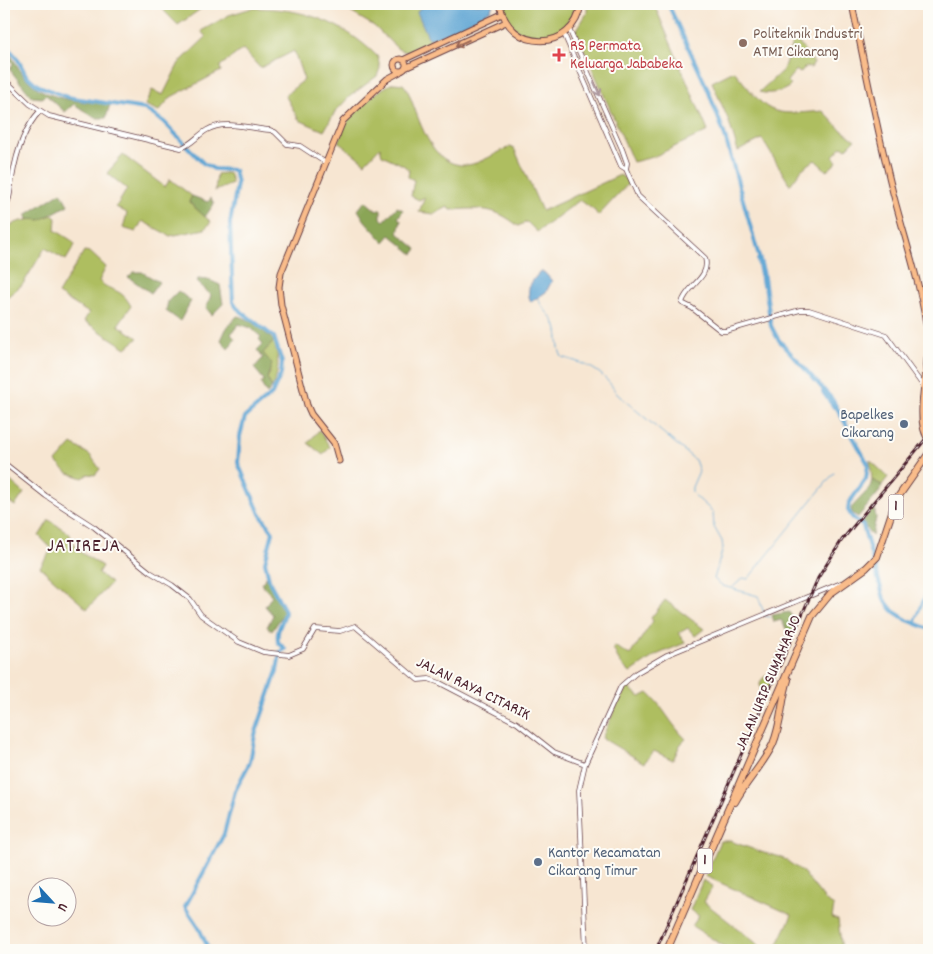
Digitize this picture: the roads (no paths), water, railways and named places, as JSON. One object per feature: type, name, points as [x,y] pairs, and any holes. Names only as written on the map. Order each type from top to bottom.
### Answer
[{"type":"highway","name":"JALAN URIP SUMAHARJO","points":[[877,561],[896,500],[929,453]]},
{"type":"highway","name":"JALAN URIP SUMAHARJO","points":[[669,950],[735,802],[769,752],[775,738],[787,683],[814,620],[832,597],[877,561],[884,550],[897,505],[929,458]]},
{"type":"highway","name":"JALAN URIP SUMAHARJO","points":[[669,950],[812,616],[826,597],[846,582],[868,570]]},
{"type":"highway","points":[[762,734],[767,740],[775,738]]},
{"type":"highway","points":[[757,746],[766,744],[769,752]]},
{"type":"main road","points":[[500,4],[506,22],[517,34],[531,40],[546,41],[564,34],[569,29],[577,18],[580,4]]},
{"type":"main road","points":[[852,4],[890,182],[927,330],[929,357],[924,387],[924,428],[929,440]]},
{"type":"main road","points":[[387,79],[396,60],[403,60],[502,14]]},
{"type":"main road","points":[[484,22],[488,25],[487,31]]},
{"type":"main road","points":[[339,461],[334,443],[311,414],[307,405],[282,305],[279,287],[283,266],[327,164],[343,121],[387,79],[405,68],[506,22]]},
{"type":"main road","points":[[403,60],[405,68]]},
{"type":"main road","points":[[394,66],[400,72]]},
{"type":"street","points":[[569,29],[622,149],[627,163],[626,170]]},
{"type":"street","points":[[564,34],[621,166],[626,170],[638,196],[703,256],[706,261],[704,273],[686,295],[682,303],[692,308],[721,331],[806,310],[881,333],[890,341],[924,387]]},
{"type":"street","points":[[4,79],[40,111],[60,120],[103,128],[181,148],[188,145],[204,131],[226,125],[274,131],[290,144],[327,164]]},
{"type":"street","points":[[4,208],[9,198],[14,170],[23,139],[30,122],[40,111]]},
{"type":"street","name":"JALAN RAYA CITARIK","points":[[4,463],[46,496],[94,528],[150,572],[174,586],[190,599],[199,613],[216,627],[248,646],[279,655],[294,654],[301,650],[316,628],[340,631],[355,626],[418,680],[429,679],[440,683],[517,723],[554,752],[585,764]]},
{"type":"street","points":[[586,950],[578,806],[579,790],[585,764],[610,707],[627,680],[667,655],[846,582]]},
{"type":"street","points":[[820,591],[826,597]]},
{"type":"water","points":[[430,4],[493,4],[491,10],[462,27],[432,39],[428,37],[417,12],[419,9]]},
{"type":"water","points":[[540,272],[544,272],[552,281],[546,292],[531,302],[529,289]]},
{"type":"waterway","points":[[668,4],[708,90],[724,133],[763,271],[771,326],[778,339],[832,399],[868,464],[866,479],[849,503],[848,510],[852,517],[863,526],[884,599],[893,611],[907,620],[929,629]]},
{"type":"waterway","points":[[4,43],[17,58],[26,75],[37,85],[67,97],[145,109],[164,122],[203,163],[214,169],[234,170],[237,184],[230,223],[233,302],[237,308],[274,337],[282,362],[281,374],[272,394],[245,417],[240,436],[238,463],[260,514],[273,532],[265,562],[270,583],[285,611],[278,637],[278,642],[285,649],[280,652],[277,671],[255,735],[250,762],[235,791],[224,834],[185,907],[199,928],[209,950]]},
{"type":"waterway","points":[[758,260],[763,285]]},
{"type":"waterway","points":[[538,299],[556,326],[562,357],[600,373],[617,394],[695,460],[699,471],[692,487],[692,493],[713,512],[714,527],[722,541],[723,548],[714,579],[723,586],[758,596],[765,616],[770,617]]},
{"type":"waterway","points":[[823,392],[834,407]]},
{"type":"waterway","points":[[733,587],[743,578],[748,579],[834,473]]},
{"type":"waterway","points":[[915,623],[929,583]]},
{"type":"railway","points":[[656,950],[818,578],[842,540],[929,435]]},
{"type":"place","name":"Politeknik Industri ATMI Cikarang","points":[[743,43]]},
{"type":"place","name":"RS Permata Keluarga Jababeka","points":[[559,55]]},
{"type":"place","name":"Bapelkes Cikarang","points":[[904,424]]},
{"type":"place","name":"Kantor Kecamatan Cikarang Timur","points":[[538,862]]},
{"type":"district","name":"JATIREJA","points":[[84,547]]}]
